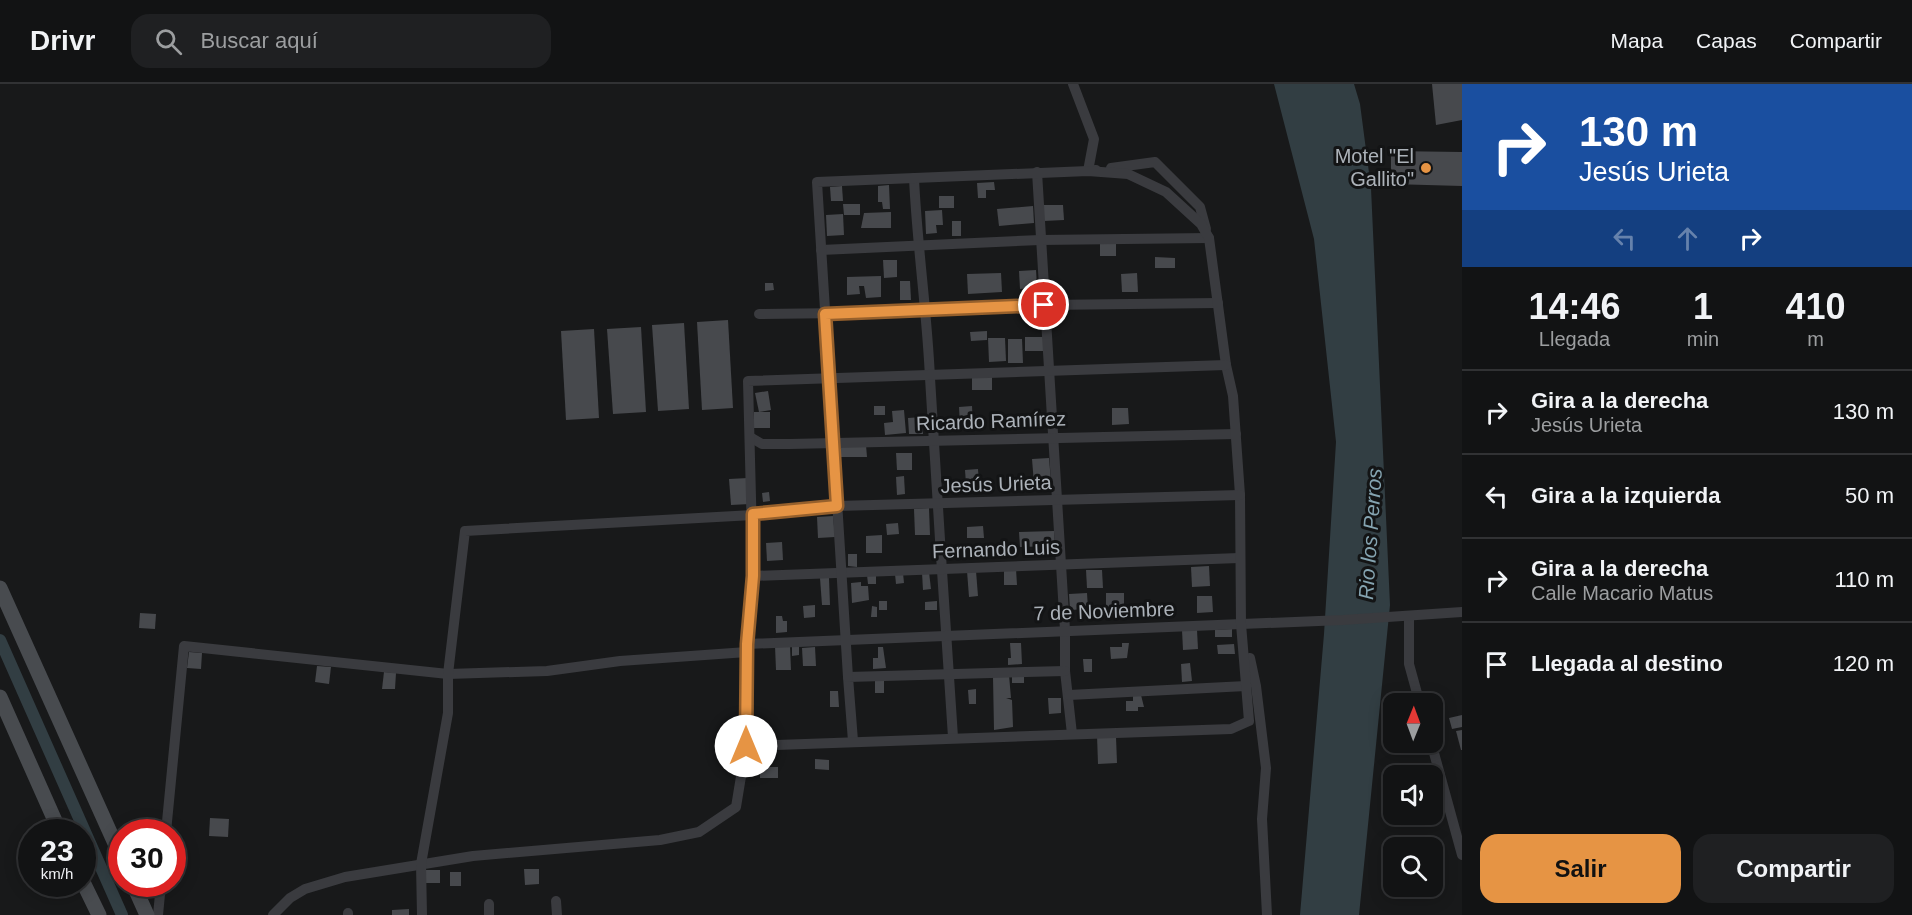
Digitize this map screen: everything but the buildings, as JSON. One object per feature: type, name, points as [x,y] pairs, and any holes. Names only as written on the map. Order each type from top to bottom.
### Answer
[{"type":"street","points":[[1073,84],[1094,139],[1088,171]]},
{"type":"street","points":[[746,746],[1232,729],[1249,721],[1241,624],[1240,495],[1233,396],[1226,365],[1209,238],[1200,207],[1155,162],[1088,171]]},
{"type":"street","points":[[853,741],[817,182],[1037,172],[1088,171],[1128,174],[1166,192],[1201,224],[1209,238]]},
{"type":"street","points":[[1037,172],[1050,372],[1055,499],[1065,630],[1065,671],[1072,734]]},
{"type":"street","points":[[914,178],[917,246],[930,376],[952,737]]},
{"type":"street","points":[[821,250],[1040,240],[1209,238]]},
{"type":"street","points":[[759,314],[924,312],[1044,305],[1218,303]]},
{"type":"street","points":[[273,915],[290,898],[305,889],[345,877],[422,864],[660,840],[699,832],[736,807],[746,746],[747,648],[753,576],[748,381],[1226,365]]},
{"type":"street","name":"Ricardo Ramírez","points":[[750,437],[762,444],[1236,434]]},
{"type":"street","name":"Jesús Urieta","points":[[448,674],[465,531],[753,514],[837,506],[1240,495]]},
{"type":"street","name":"Fernando Luis","points":[[753,576],[1239,558]]},
{"type":"street","points":[[0,588],[108,828]]},
{"type":"street","name":"7 de Noviembre","points":[[167,819],[184,646],[448,674],[547,671],[620,660],[846,639],[1343,620],[1462,612]]},
{"type":"street","points":[[1413,616],[1409,664],[1417,693]]},
{"type":"street","points":[[1241,624],[1256,686],[1266,768],[1262,819],[1267,915]]},
{"type":"street","points":[[848,677],[1065,671]]},
{"type":"street","points":[[422,915],[422,864],[448,713],[448,674]]},
{"type":"street","points":[[1069,695],[1246,686]]},
{"type":"street","points":[[0,697],[54,819]]},
{"type":"street","points":[[1434,753],[1462,855]]},
{"type":"street","points":[[90,897],[99,915]]},
{"type":"street","points":[[138,897],[147,915]]},
{"type":"street","points":[[158,915],[160,897]]},
{"type":"street","points":[[556,901],[557,915]]},
{"type":"water","name":"Rio los Perros","points":[[1274,84],[1354,84],[1360,104],[1371,188],[1390,605],[1359,915],[1300,915],[1324,634],[1336,442],[1314,239]]},
{"type":"waterway","points":[[0,640],[122,915]]},
{"type":"place","name":"Motel \"El Gallito\"","points":[[1426,168]]},
{"type":"route","points":[[746,746],[747,644],[753,576],[753,514],[837,506],[825,314],[924,312],[1044,305]]}]
